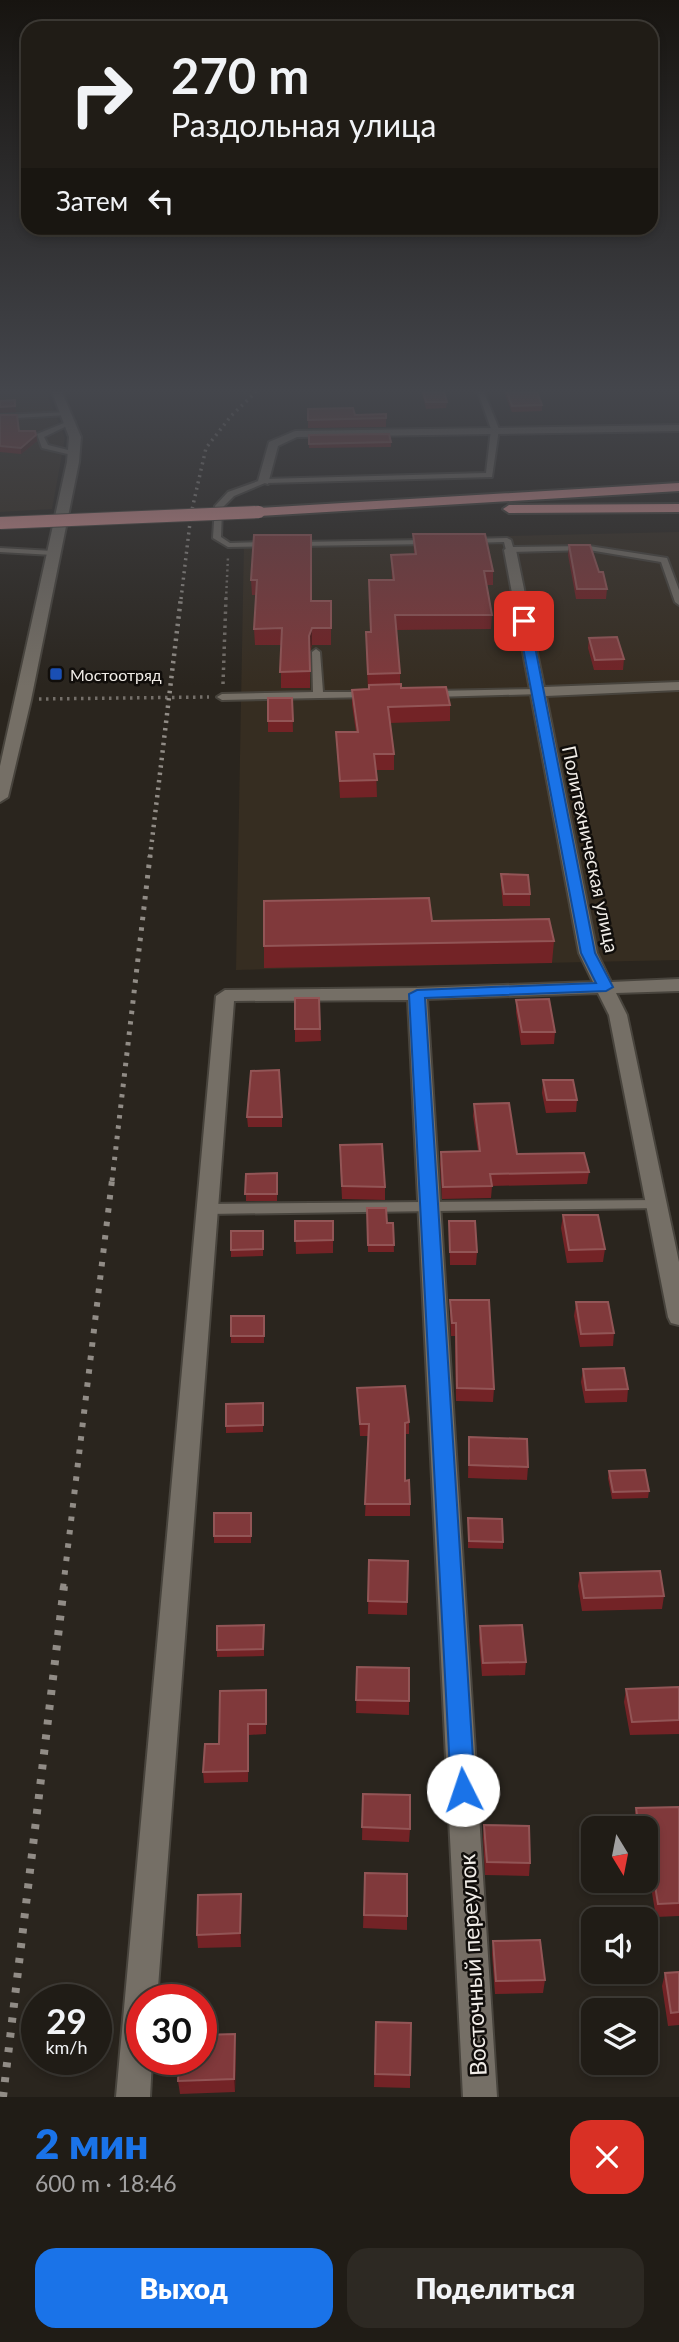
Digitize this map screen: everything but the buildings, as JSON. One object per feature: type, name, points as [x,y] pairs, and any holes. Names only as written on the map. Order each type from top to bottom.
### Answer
[{"type":"highway","points":[[259,512],[631,490]]},
{"type":"highway","points":[[0,523],[679,495]]},
{"type":"highway","points":[[259,512],[679,508]]},
{"type":"street","points":[[0,797],[24,700],[66,490]]},
{"type":"street","name":"Политехническая улица","points":[[510,550],[588,953],[618,1015],[676,1289],[679,1317]]},
{"type":"street","points":[[538,692],[679,685]]},
{"type":"street","points":[[133,2097],[225,996],[417,994],[679,985]]},
{"type":"street","name":"Восточный переулок","points":[[417,994],[480,2097]]},
{"type":"lane","points":[[242,490],[231,494],[218,508],[218,538],[228,545],[437,541]]},
{"type":"lane","points":[[465,541],[507,540],[510,550],[589,548],[664,560],[679,602]]},
{"type":"lane","points":[[0,550],[53,553]]},
{"type":"lane","points":[[316,652],[318,695]]},
{"type":"lane","points":[[428,694],[538,692]]},
{"type":"lane","points":[[222,697],[387,695]]},
{"type":"lane","points":[[207,1209],[657,1205]]},
{"type":"path","points":[[24,700],[222,697],[228,545]]},
{"type":"shaded area","points":[[0,490],[56,490],[52,509],[0,512]]},
{"type":"shaded area","points":[[679,532],[679,960],[236,970],[244,542]]},
{"type":"railway","points":[[181,599],[196,490]]},
{"type":"railway","points":[[150,857],[181,597]]},
{"type":"railway","points":[[112,1181],[150,856]]},
{"type":"railway","points":[[63,1588],[112,1180]]},
{"type":"railway","points":[[3,2097],[64,1586]]},
{"type":"place","name":"Мостоотряд","points":[[56,674]]},
{"type":"route","points":[[463,1790],[417,994],[606,987],[588,953],[524,621]]}]
